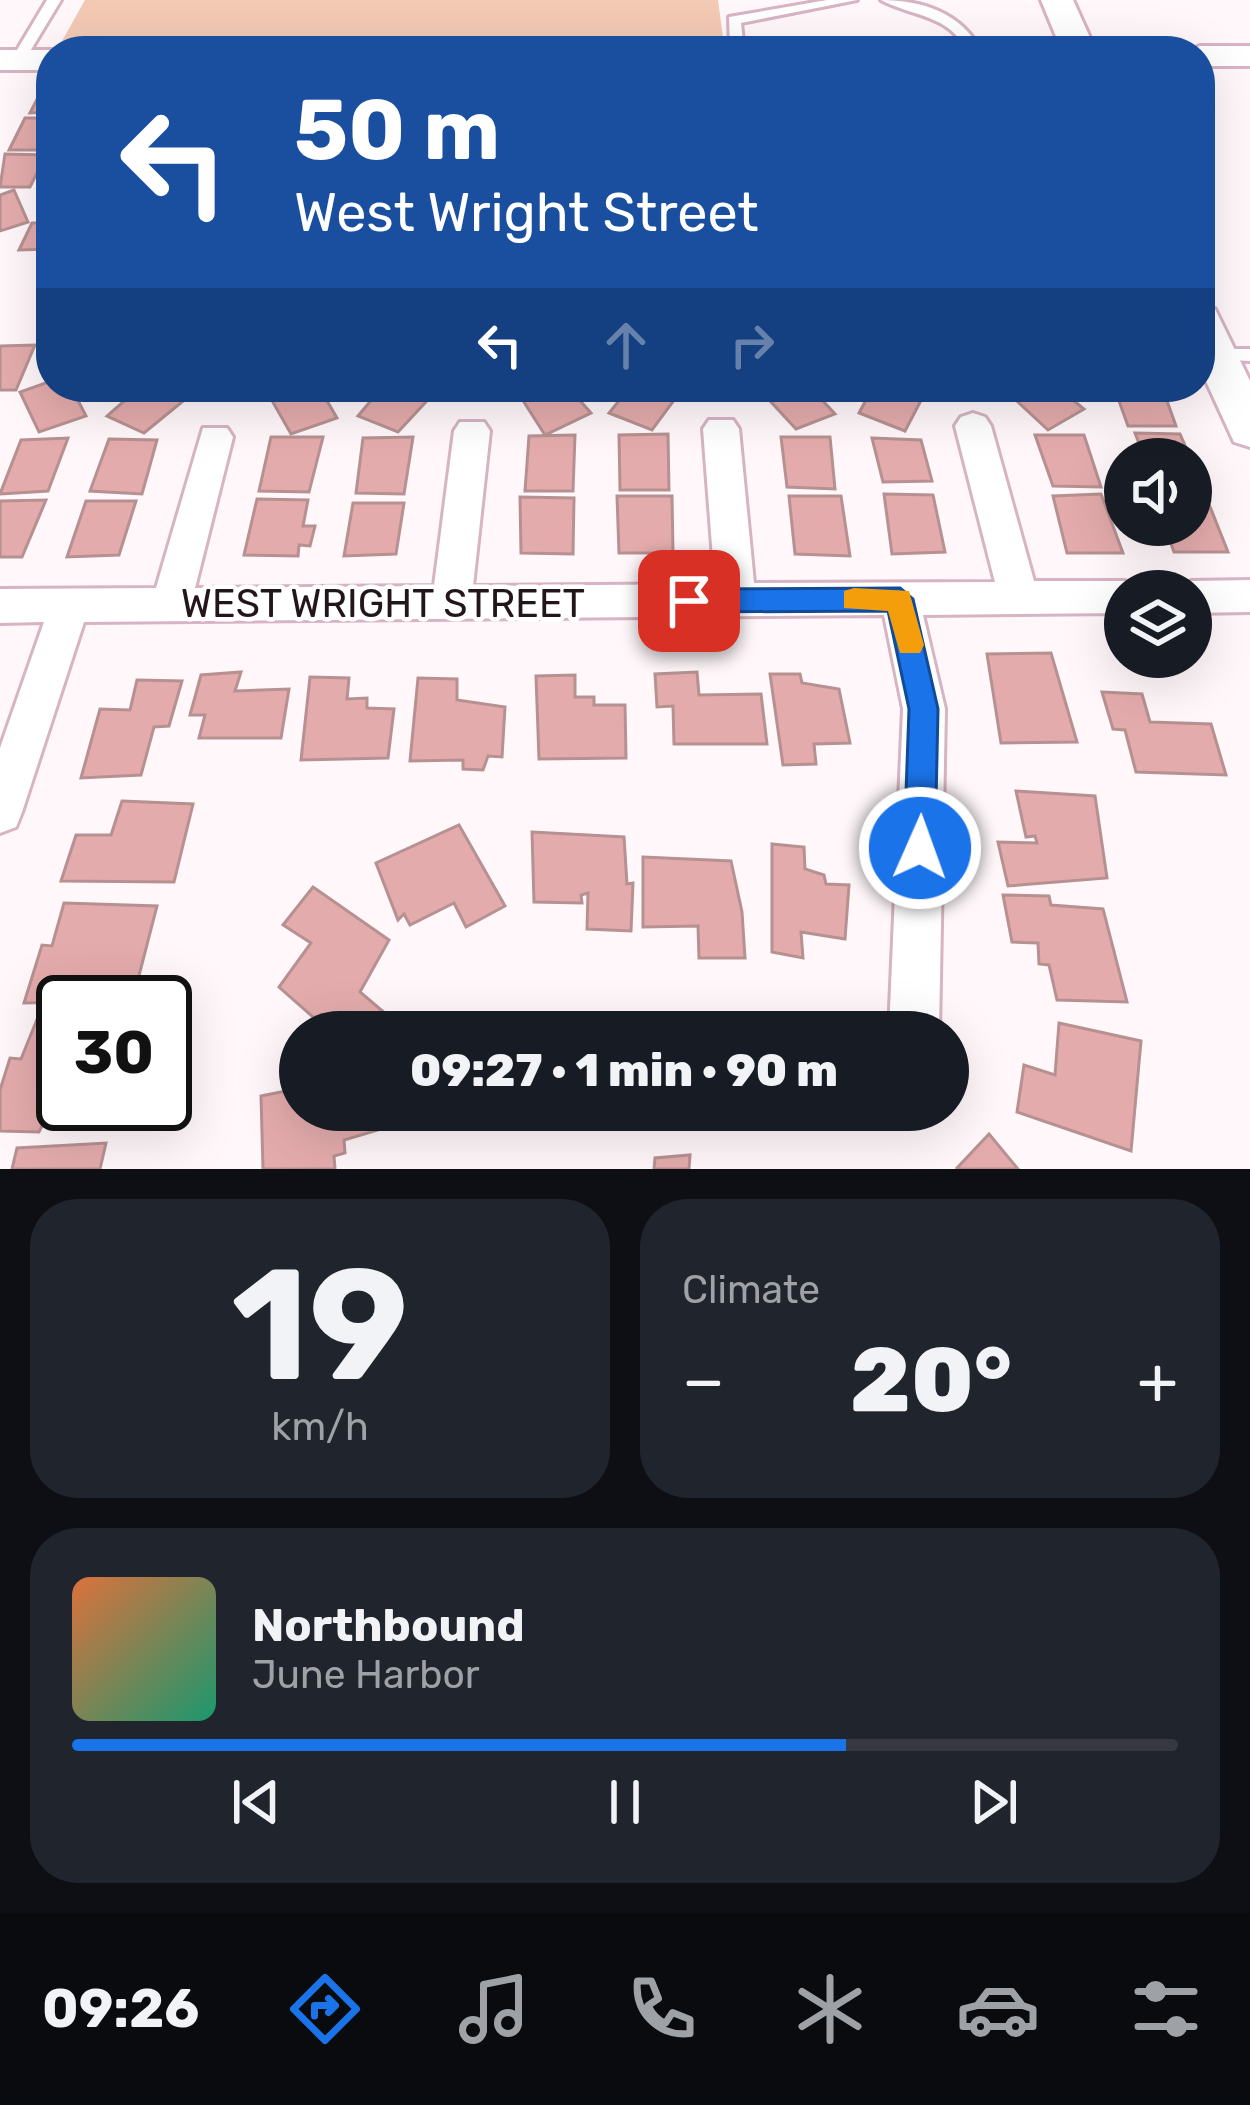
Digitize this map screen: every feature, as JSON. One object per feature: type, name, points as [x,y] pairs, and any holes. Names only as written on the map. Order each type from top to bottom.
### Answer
[{"type":"street","points":[[1057,0],[1073,36]]},
{"type":"street","points":[[1215,56],[1250,56]]},
{"type":"street","points":[[1222,343],[1250,430]]},
{"type":"street","points":[[973,426],[1019,598]]},
{"type":"street","points":[[721,429],[736,601]]},
{"type":"street","points":[[452,602],[472,431]]},
{"type":"street","points":[[171,604],[215,436]]},
{"type":"street","points":[[1212,597],[1250,596]]},
{"type":"street","name":"WEST WRIGHT STREET","points":[[0,606],[1104,597]]},
{"type":"street","points":[[900,599],[924,709],[915,1011]]},
{"type":"street","points":[[0,812],[70,605]]},
{"type":"lane","points":[[23,60],[54,0]]},
{"type":"lane","points":[[731,0],[736,36]]},
{"type":"lane","points":[[734,20],[850,0]]},
{"type":"lane","points":[[889,0],[947,18],[967,36]]},
{"type":"shaded area","points":[[85,0],[718,0],[723,36],[65,36]]},
{"type":"building","points":[[25,118],[36,118],[36,150],[9,150]]},
{"type":"building","points":[[5,154],[36,155],[36,175],[30,187],[0,187]]},
{"type":"building","points":[[14,190],[28,222],[0,231],[0,195]]},
{"type":"building","points":[[32,223],[36,223],[36,249],[19,250]]},
{"type":"building","points":[[35,345],[16,390],[0,390],[0,346]]},
{"type":"building","points":[[36,386],[36,402],[79,402],[86,416],[39,432],[20,392]]},
{"type":"building","points":[[123,402],[182,402],[144,433],[107,416]]},
{"type":"building","points":[[273,402],[328,402],[337,418],[291,434]]},
{"type":"building","points":[[370,402],[426,402],[398,432],[358,416]]},
{"type":"building","points":[[524,402],[581,402],[591,413],[545,435]]},
{"type":"building","points":[[618,402],[673,402],[652,430],[609,413]]},
{"type":"building","points":[[771,402],[824,402],[835,414],[796,429]]},
{"type":"building","points":[[865,402],[920,402],[905,431],[859,413]]},
{"type":"building","points":[[1018,402],[1075,402],[1084,409],[1048,430]]},
{"type":"building","points":[[1119,402],[1167,402],[1176,426],[1128,426]]},
{"type":"building","points":[[1135,433],[1180,434],[1182,438],[1137,438]]},
{"type":"building","points":[[668,434],[669,490],[620,490],[619,435]]},
{"type":"building","points":[[575,435],[573,491],[525,491],[529,436]]},
{"type":"building","points":[[1035,435],[1084,435],[1101,487],[1053,486]]},
{"type":"building","points":[[271,437],[323,437],[309,492],[259,491]]},
{"type":"building","points":[[413,437],[404,494],[356,493],[363,438]]},
{"type":"building","points":[[781,437],[830,437],[835,489],[787,487]]},
{"type":"building","points":[[68,438],[48,491],[0,494],[21,440]]},
{"type":"building","points":[[872,438],[921,440],[932,481],[883,482]]},
{"type":"building","points":[[109,439],[157,440],[142,494],[90,491]]},
{"type":"building","points":[[884,494],[933,495],[945,552],[892,554]]},
{"type":"building","points":[[1101,494],[1104,546],[1120,546],[1123,553],[1067,553],[1053,496]]},
{"type":"building","points":[[617,496],[672,496],[673,553],[619,553]]},
{"type":"building","points":[[789,496],[841,496],[850,556],[795,554]]},
{"type":"building","points":[[520,497],[574,498],[573,554],[521,553]]},
{"type":"building","points":[[257,499],[308,500],[303,526],[315,526],[310,546],[299,545],[298,556],[244,555]]},
{"type":"building","points":[[46,500],[22,557],[0,557],[0,501]]},
{"type":"building","points":[[86,501],[136,501],[119,555],[67,557]]},
{"type":"building","points":[[353,503],[404,503],[396,554],[344,556]]},
{"type":"building","points":[[1212,512],[1228,552],[1174,552],[1172,546],[1212,546]]},
{"type":"building","points":[[1051,653],[1077,742],[1001,743],[987,654]]},
{"type":"building","points":[[241,672],[235,691],[289,689],[281,738],[199,738],[205,715],[190,715],[201,675]]},
{"type":"building","points":[[697,672],[699,695],[761,694],[767,744],[674,744],[673,706],[657,707],[655,674]]},
{"type":"building","points":[[770,674],[800,674],[802,683],[839,689],[850,743],[814,744],[816,764],[783,765]]},
{"type":"building","points":[[575,675],[575,697],[594,697],[594,705],[625,705],[626,758],[539,759],[536,676]]},
{"type":"building","points":[[310,677],[349,678],[347,699],[367,698],[367,708],[394,709],[388,758],[301,760]]},
{"type":"building","points":[[418,678],[457,679],[457,700],[505,707],[502,757],[488,756],[483,770],[463,769],[463,760],[410,761]]},
{"type":"building","points":[[137,680],[182,681],[169,726],[154,727],[141,775],[81,778],[100,709],[130,710]]},
{"type":"building","points":[[1102,692],[1142,694],[1150,722],[1211,724],[1226,775],[1136,772],[1125,730],[1113,729]]},
{"type":"building","points":[[1016,791],[1095,796],[1107,878],[1008,886],[998,842],[1037,843],[1035,836],[1026,837]]},
{"type":"building","points":[[122,801],[193,804],[174,882],[61,881],[76,835],[111,835]]},
{"type":"building","points":[[459,825],[505,906],[466,927],[454,903],[410,925],[404,914],[398,920],[376,863]]},
{"type":"building","points":[[532,832],[624,837],[627,884],[633,883],[631,931],[587,929],[588,893],[581,895],[582,903],[534,902]]},
{"type":"building","points":[[772,844],[804,847],[805,869],[824,875],[826,884],[849,885],[845,939],[801,932],[803,958],[772,952]]},
{"type":"building","points":[[643,857],[731,861],[742,912],[745,958],[699,958],[698,926],[643,927]]},
{"type":"building","points":[[313,887],[389,940],[360,992],[382,1011],[306,1011],[279,987],[311,943],[283,925]]},
{"type":"building","points":[[1003,895],[1049,896],[1051,905],[1103,909],[1127,1002],[1057,1000],[1049,965],[1039,964],[1038,943],[1012,942]]},
{"type":"building","points":[[64,903],[157,906],[139,975],[36,975],[36,1003],[24,1003],[42,945],[52,946]]},
{"type":"building","points":[[36,1022],[39,1132],[0,1131],[0,1090],[10,1058],[21,1059]]},
{"type":"building","points":[[1059,1023],[1141,1041],[1131,1151],[1017,1112],[1024,1065],[1055,1075]]},
{"type":"building","points":[[279,1092],[279,1131],[375,1131],[344,1140],[345,1153],[334,1156],[335,1169],[263,1169],[261,1096]]},
{"type":"building","points":[[989,1134],[1018,1169],[958,1169],[957,1168]]},
{"type":"building","points":[[106,1143],[100,1169],[12,1169],[17,1148]]},
{"type":"building","points":[[690,1155],[689,1169],[654,1169],[655,1158]]},
{"type":"slow traffic","points":[[854,599],[900,599],[910,645]]},
{"type":"route","points":[[689,601],[900,599],[924,709],[920,848]]}]
